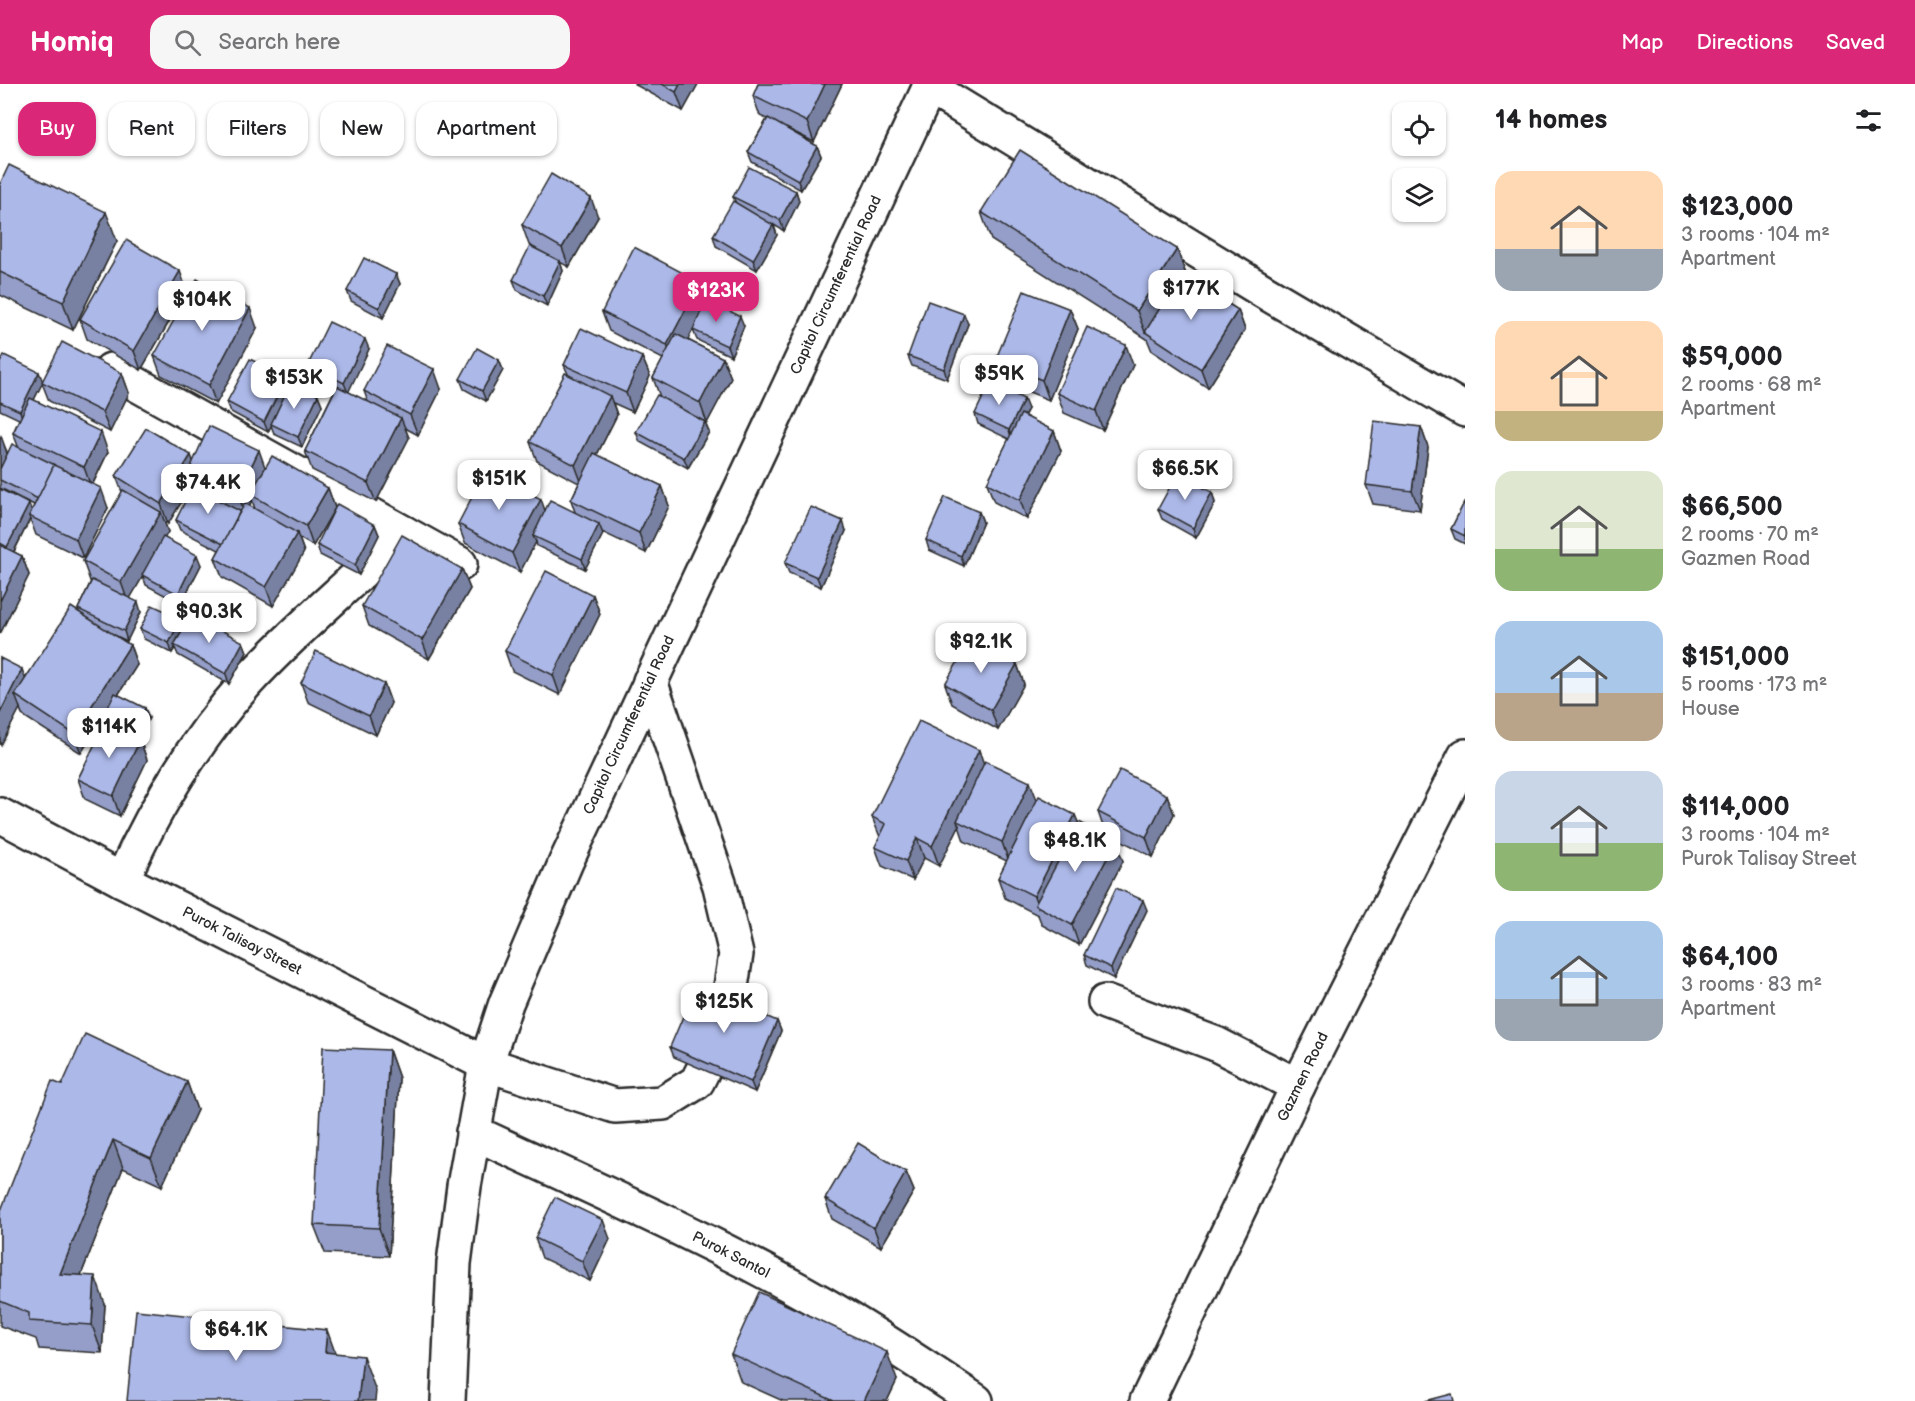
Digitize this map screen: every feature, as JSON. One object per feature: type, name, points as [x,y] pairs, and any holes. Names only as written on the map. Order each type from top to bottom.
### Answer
[{"type":"street","points":[[930,85],[1265,292],[1465,410]]},
{"type":"street","name":"Capitol Circumferential Road","points":[[448,1401],[454,1263],[464,1186],[486,1065],[506,1003],[536,929],[650,681],[930,85]]},
{"type":"street","points":[[111,370],[460,564]]},
{"type":"street","points":[[122,880],[167,794],[222,711],[249,680],[298,632],[404,533]]},
{"type":"street","name":"Purok Talisay Street","points":[[0,815],[122,880],[486,1065],[615,1106],[663,1103],[697,1082],[725,1026],[736,954],[720,886],[650,681]]},
{"type":"street","name":"Gazmen Road","points":[[1147,1401],[1298,1086],[1465,756]]},
{"type":"street","points":[[1105,1002],[1216,1044],[1298,1086]]},
{"type":"street","name":"Purok Santol","points":[[473,1132],[717,1248],[822,1302],[901,1350],[976,1401]]},
{"type":"building","points":[[662,84],[680,84],[676,92]]},
{"type":"building","points":[[758,84],[825,84],[807,122],[753,96]]},
{"type":"building","points":[[768,118],[817,146],[798,180],[748,152]]},
{"type":"building","points":[[1020,150],[1177,249],[1137,311],[981,212]]},
{"type":"building","points":[[9,165],[106,212],[63,302],[0,272],[0,184]]},
{"type":"building","points":[[749,167],[796,191],[780,220],[733,197]]},
{"type":"building","points":[[551,174],[591,198],[562,248],[522,225]]},
{"type":"building","points":[[733,201],[773,225],[753,260],[713,236]]},
{"type":"building","points":[[126,240],[180,271],[134,351],[80,319]]},
{"type":"building","points":[[530,246],[560,261],[543,296],[513,280]]},
{"type":"building","points":[[634,247],[700,282],[667,345],[602,312]]},
{"type":"building","points":[[364,258],[396,274],[379,308],[347,291]]},
{"type":"building","points":[[1181,274],[1238,310],[1201,369],[1145,332]]},
{"type":"building","points":[[197,279],[250,308],[209,385],[154,356]]},
{"type":"building","points":[[1024,291],[1070,309],[1042,380],[995,361]]},
{"type":"building","points":[[706,300],[740,316],[727,346],[693,330]]},
{"type":"building","points":[[928,301],[964,314],[944,369],[908,356]]},
{"type":"building","points":[[329,322],[365,339],[344,383],[308,365]]},
{"type":"building","points":[[1087,327],[1126,345],[1096,411],[1057,393]]},
{"type":"building","points":[[581,328],[642,357],[626,393],[564,365]]},
{"type":"building","points":[[676,334],[723,358],[700,403],[653,378]]},
{"type":"building","points":[[62,342],[122,373],[102,412],[42,382]]},
{"type":"building","points":[[387,346],[434,369],[410,415],[364,391]]},
{"type":"building","points":[[477,348],[499,360],[482,391],[460,379]]},
{"type":"building","points":[[4,355],[39,372],[20,411],[0,402],[0,363]]},
{"type":"building","points":[[250,359],[286,378],[264,422],[227,402]]},
{"type":"building","points":[[565,373],[610,396],[575,465],[530,442]]},
{"type":"building","points":[[291,382],[318,395],[298,437],[271,424]]},
{"type":"building","points":[[990,382],[1024,399],[1009,430],[975,414]]},
{"type":"building","points":[[337,386],[401,418],[368,483],[305,451]]},
{"type":"building","points":[[657,395],[705,422],[684,458],[636,432]]},
{"type":"building","points":[[30,398],[101,432],[84,467],[13,433]]},
{"type":"building","points":[[1021,414],[1054,431],[1020,500],[987,483]]},
{"type":"building","points":[[1374,421],[1421,427],[1412,491],[1366,485]]},
{"type":"building","points":[[209,426],[259,450],[238,494],[189,471]]},
{"type":"building","points":[[146,428],[191,455],[161,504],[116,476]]},
{"type":"building","points":[[12,444],[55,465],[38,499],[0,480],[0,469]]},
{"type":"building","points":[[594,453],[662,486],[639,533],[571,500]]},
{"type":"building","points":[[272,456],[328,488],[306,526],[250,494]]},
{"type":"building","points":[[54,465],[101,488],[76,539],[29,516]]},
{"type":"building","points":[[486,470],[541,499],[512,553],[458,524]]},
{"type":"building","points":[[1177,474],[1212,492],[1193,528],[1158,509]]},
{"type":"building","points":[[192,487],[240,511],[223,544],[176,520]]},
{"type":"building","points":[[0,489],[29,504],[7,547],[0,543]]},
{"type":"building","points":[[123,490],[161,512],[121,582],[83,561]]},
{"type":"building","points":[[945,497],[979,512],[961,556],[926,540]]},
{"type":"building","points":[[550,500],[599,524],[582,559],[533,536]]},
{"type":"building","points":[[1465,501],[1465,536],[1451,529]]},
{"type":"building","points":[[245,503],[297,533],[266,587],[215,558]]},
{"type":"building","points":[[337,504],[375,525],[355,565],[317,545]]},
{"type":"building","points":[[811,507],[843,521],[817,577],[785,563]]},
{"type":"building","points":[[402,535],[462,569],[422,640],[362,606]]},
{"type":"building","points":[[163,537],[197,555],[178,594],[142,575]]},
{"type":"building","points":[[0,545],[22,556],[0,601]]},
{"type":"building","points":[[546,571],[593,595],[553,675],[505,651]]},
{"type":"building","points":[[92,580],[138,602],[124,631],[78,609]]},
{"type":"building","points":[[152,605],[181,618],[169,643],[140,629]]},
{"type":"building","points":[[71,607],[130,645],[74,734],[15,695]]},
{"type":"building","points":[[192,614],[243,642],[226,674],[174,645]]},
{"type":"building","points":[[971,639],[1017,664],[991,710],[945,684]]},
{"type":"building","points":[[316,651],[384,684],[369,716],[301,683]]},
{"type":"building","points":[[0,658],[22,669],[0,713]]},
{"type":"building","points":[[115,693],[145,708],[132,736],[105,723],[102,730],[98,728]]},
{"type":"building","points":[[919,721],[979,750],[932,846],[917,838],[906,861],[875,847],[886,824],[872,817]]},
{"type":"building","points":[[105,723],[140,740],[113,796],[78,779]]},
{"type":"building","points":[[985,761],[1030,782],[1002,842],[957,821]]},
{"type":"building","points":[[1120,770],[1167,795],[1146,837],[1098,812]]},
{"type":"building","points":[[1039,796],[1075,815],[1034,896],[998,878]]},
{"type":"building","points":[[1079,822],[1116,841],[1072,925],[1035,905]]},
{"type":"building","points":[[1116,888],[1143,900],[1111,968],[1084,955]]},
{"type":"building","points":[[696,986],[777,1021],[751,1082],[670,1047]]},
{"type":"building","points":[[85,1034],[187,1082],[151,1158],[113,1140],[60,1274],[95,1276],[92,1325],[29,1321],[29,1313],[0,1301],[0,1213],[52,1081],[62,1085]]},
{"type":"building","points":[[323,1047],[389,1050],[379,1228],[314,1225]]},
{"type":"building","points":[[858,1143],[906,1172],[874,1228],[825,1199]]},
{"type":"building","points":[[555,1197],[603,1220],[582,1261],[535,1238]]},
{"type":"building","points":[[759,1292],[887,1352],[864,1401],[834,1401],[731,1354]]},
{"type":"building","points":[[136,1310],[327,1330],[325,1352],[363,1356],[358,1401],[127,1401]]},
{"type":"building","points":[[1452,1394],[1454,1401],[1425,1401]]}]
